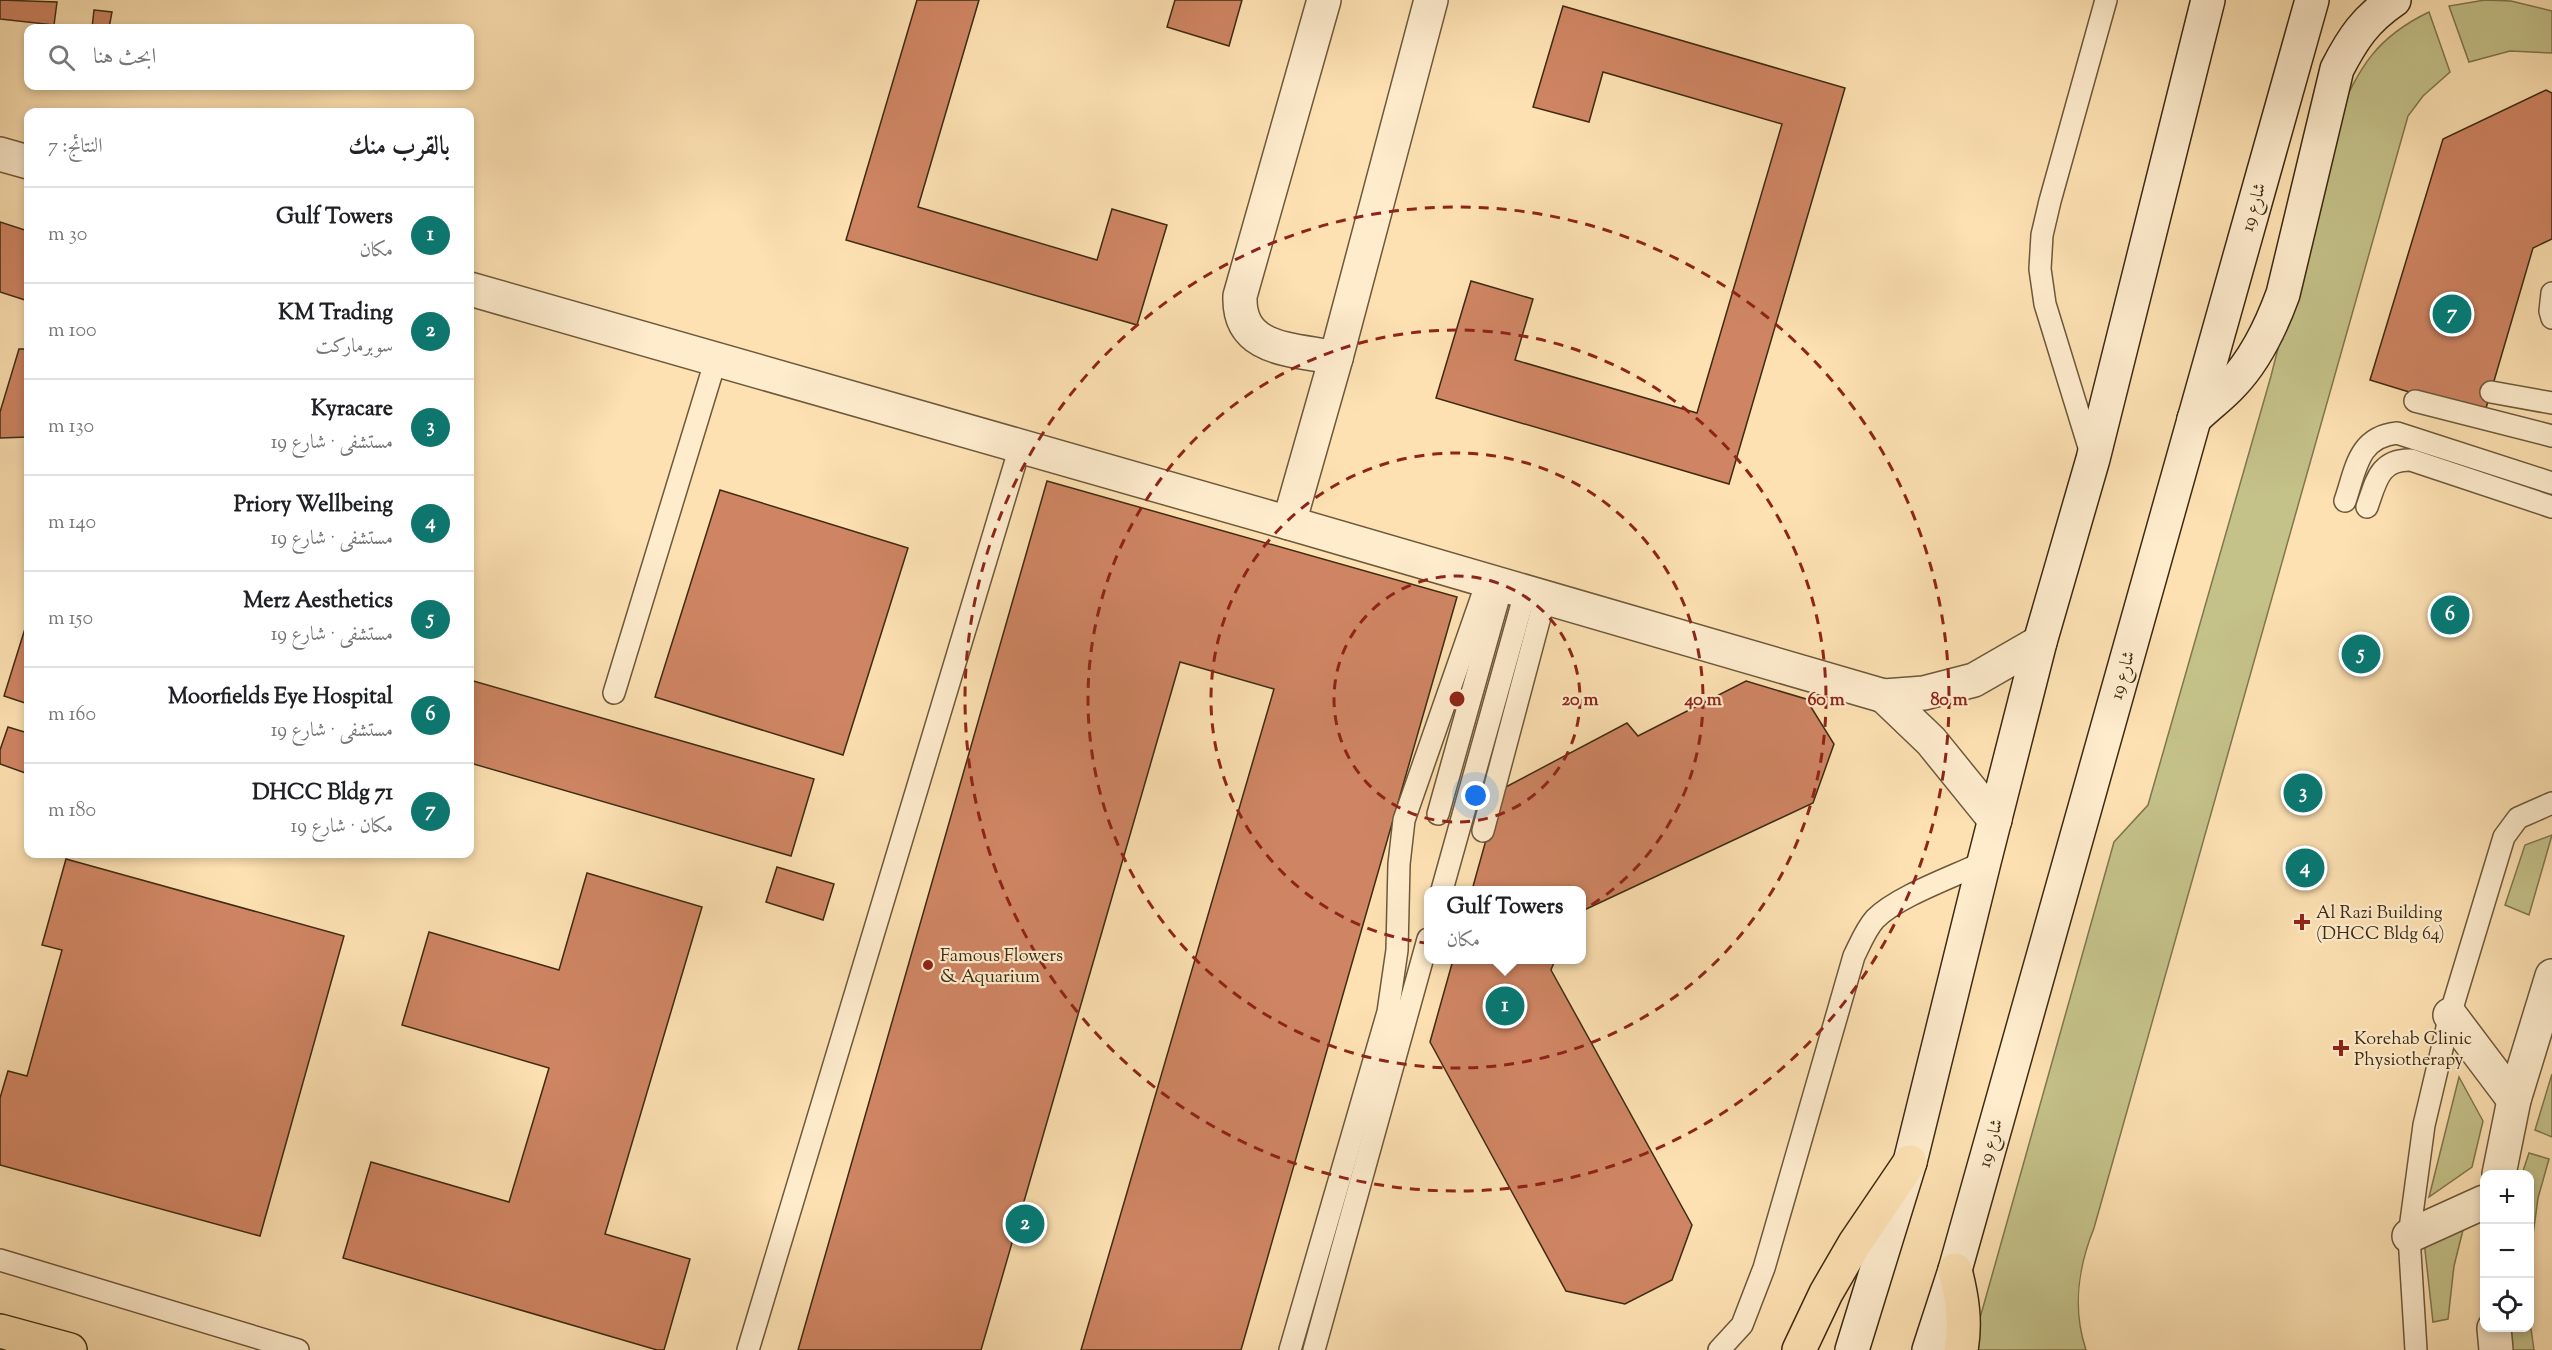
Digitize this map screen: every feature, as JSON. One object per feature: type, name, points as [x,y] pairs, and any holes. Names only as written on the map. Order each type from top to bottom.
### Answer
[{"type":"main road","points":[[1324,0],[1239,296],[1239,311],[1254,337],[1268,344],[1336,358]]},
{"type":"main road","points":[[1289,523],[1336,358],[1431,0]]},
{"type":"main road","points":[[1852,1350],[1910,1162],[2040,642],[2093,459],[2208,0]]},
{"type":"main road","name":"شارع 19","points":[[1929,1350],[1955,1270],[2312,0]]},
{"type":"main road","points":[[2194,419],[2233,384],[2253,358],[2271,326],[2283,294],[2337,69],[2358,33],[2372,16],[2394,0]]},
{"type":"main road","points":[[0,154],[24,161]]},
{"type":"main road","points":[[474,290],[1884,696],[1924,693],[1974,680],[2040,642]]},
{"type":"main road","points":[[1884,696],[1931,741],[1995,820]]},
{"type":"main road","points":[[2500,1170],[2514,1100],[2552,976]]},
{"type":"main road","points":[[2450,1015],[2514,1100]]},
{"type":"main road","points":[[1799,1350],[1826,1293],[1854,1244],[1910,1162]]},
{"type":"main road","points":[[2409,1236],[2480,1204]]},
{"type":"main road","points":[[1955,1270],[1962,1295],[1964,1320],[1960,1350]]},
{"type":"main road","points":[[0,1331],[70,1350]]},
{"type":"main road","points":[[2494,1332],[2496,1350]]},
{"type":"lane","points":[[2093,459],[2045,304],[2040,269],[2042,234],[2050,201],[2106,0]]},
{"type":"lane","points":[[2552,293],[2550,312],[2552,318]]},
{"type":"lane","points":[[614,693],[716,359]]},
{"type":"lane","points":[[2491,392],[2552,403]]},
{"type":"lane","points":[[2415,401],[2552,436]]},
{"type":"lane","points":[[2345,501],[2364,449],[2372,440],[2397,433],[2552,483]]},
{"type":"lane","points":[[748,1350],[1020,447]]},
{"type":"lane","points":[[2367,507],[2377,478],[2386,466],[2399,460],[2411,460],[2552,507]]},
{"type":"lane","points":[[1438,814],[1515,590]]},
{"type":"lane","points":[[1483,831],[1515,590]]},
{"type":"lane","points":[[1443,886],[1515,590]]},
{"type":"lane","points":[[1290,1350],[1388,1012],[1397,950],[1399,864],[1404,820],[1515,590]]},
{"type":"lane","points":[[2416,1350],[2409,1236],[2424,1125],[2450,1015],[2504,837],[2518,818],[2552,803]]},
{"type":"lane","points":[[1719,1350],[1742,1325],[1761,1278],[1854,956],[1863,936],[1874,920],[1890,907],[1984,862]]},
{"type":"lane","points":[[1314,1350],[1424,953]]},
{"type":"lane","points":[[0,1260],[298,1350]]},
{"type":"shaded area","points":[[2485,0],[2511,1],[2552,11],[2552,53],[2510,51],[2469,62],[2449,6]]},
{"type":"shaded area","points":[[2429,12],[2450,72],[2423,96],[2408,116],[2084,1258],[2078,1303],[2086,1350],[1971,1350],[2114,842],[2148,805],[2271,376],[2336,120],[2353,84],[2371,56],[2395,32]]},
{"type":"shaded area","points":[[2552,835],[2529,915],[2505,905],[2525,845]]},
{"type":"shaded area","points":[[2552,1074],[2552,1137],[2535,1130]]},
{"type":"shaded area","points":[[2459,1077],[2483,1121],[2472,1167],[2429,1197]]},
{"type":"shaded area","points":[[2529,1153],[2549,1159],[2538,1198],[2534,1228],[2534,1170],[2523,1170]]},
{"type":"shaded area","points":[[2465,1222],[2454,1266],[2448,1319],[2433,1322],[2424,1241]]},
{"type":"shaded area","points":[[2507,1332],[2531,1332],[2534,1350],[2510,1350]]},
{"type":"building","points":[[0,0],[57,2],[54,24],[0,19]]},
{"type":"building","points":[[917,0],[979,0],[918,207],[1097,260],[1112,209],[1167,225],[1137,325],[846,240]]},
{"type":"building","points":[[1175,0],[1242,0],[1229,46],[1167,27]]},
{"type":"building","points":[[1563,6],[1845,88],[1729,484],[1436,398],[1471,281],[1533,299],[1515,360],[1697,413],[1782,124],[1603,72],[1589,122],[1533,107]]},
{"type":"building","points":[[94,10],[112,12],[110,24],[92,24]]},
{"type":"building","points":[[2546,90],[2552,93],[2552,239],[2533,248],[2484,415],[2370,380],[2443,139]]},
{"type":"building","points":[[0,222],[24,230],[24,300],[0,292]]},
{"type":"building","points":[[19,349],[24,349],[24,437],[0,438],[0,412]]},
{"type":"building","points":[[1047,481],[1457,597],[1241,1350],[1081,1350],[1274,689],[1180,662],[981,1350],[798,1350]]},
{"type":"building","points":[[720,490],[908,548],[843,755],[655,697]]},
{"type":"building","points":[[24,632],[24,703],[4,696]]},
{"type":"building","points":[[474,681],[814,779],[791,856],[474,764]]},
{"type":"building","points":[[1746,681],[1806,699],[1834,744],[1813,803],[1586,909],[1586,886],[1473,886],[1500,790],[1627,723],[1638,736]]},
{"type":"building","points":[[8,727],[24,732],[24,773],[0,764],[0,750]]},
{"type":"building","points":[[66,859],[344,936],[260,1236],[0,1165],[0,1098],[8,1071],[27,1076],[62,950],[42,945]]},
{"type":"building","points":[[777,867],[834,884],[823,920],[766,902]]},
{"type":"building","points":[[587,873],[702,907],[605,1234],[690,1259],[664,1350],[657,1350],[343,1258],[371,1162],[509,1202],[549,1068],[402,1025],[429,932],[559,970]]},
{"type":"building","points":[[1452,964],[1553,964],[1551,970],[1692,1225],[1672,1280],[1625,1304],[1566,1291],[1430,1042]]},
{"type":"place","name":"DHCC Bldg 71","points":[[2452,314]]},
{"type":"place","name":"Moorfields Eye Hospital","points":[[2450,615]]},
{"type":"place","name":"Merz Aesthetics","points":[[2361,654]]},
{"type":"place","name":"Kyracare","points":[[2303,793]]},
{"type":"place","name":"Priory Wellbeing","points":[[2305,868]]},
{"type":"place","name":"Al Razi Building (DHCC Bldg 64)","points":[[2302,922]]},
{"type":"place","name":"Famous Flowers & Aquarium","points":[[928,965]]},
{"type":"place","name":"Gulf Towers","points":[[1505,1006]]},
{"type":"place","name":"Korehab Clinic Physiotherapy","points":[[2341,1048]]},
{"type":"place","name":"KM Trading","points":[[1025,1224]]}]
